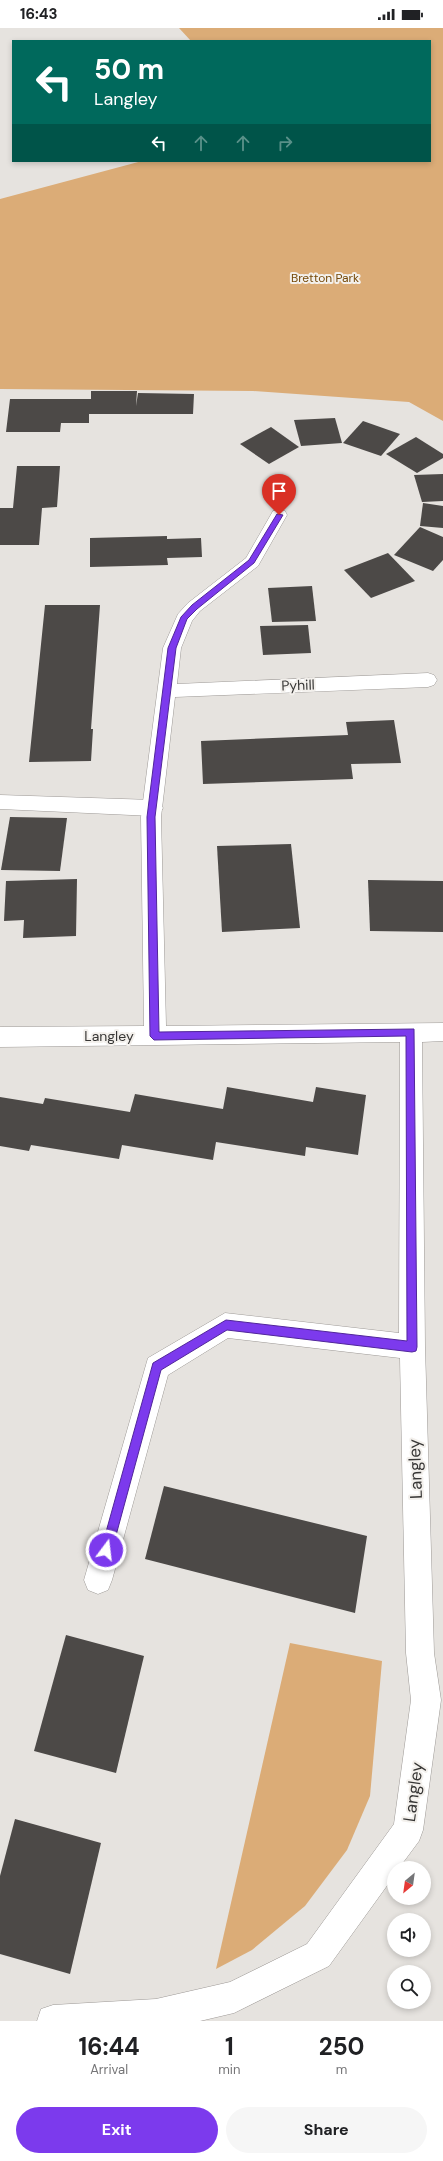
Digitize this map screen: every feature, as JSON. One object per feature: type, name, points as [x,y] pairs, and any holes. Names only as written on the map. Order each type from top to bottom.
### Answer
[{"type":"street","points":[[154,1036],[151,817],[172,648],[184,618],[194,607],[252,562],[279,515]]},
{"type":"street","name":"Pyhill","points":[[167,691],[428,680]]},
{"type":"street","points":[[0,802],[153,808]]},
{"type":"street","name":"Langley","points":[[53,2021],[156,2015],[234,1997],[318,1955],[408,1830],[426,1700],[420,1653],[412,1347],[411,1032]]},
{"type":"street","name":"Langley","points":[[0,1037],[443,1032]]},
{"type":"street","points":[[98,1580],[157,1367],[226,1325],[412,1347]]},
{"type":"green space","name":"Bretton Park","points":[[179,28],[443,28],[443,421],[409,402],[253,391],[0,389],[0,199],[138,162],[431,162],[431,40],[190,40]]},
{"type":"green space","points":[[290,1643],[382,1661],[370,1796],[347,1850],[305,1906],[252,1950],[216,1969]]},
{"type":"building","points":[[91,391],[137,391],[136,406],[138,393],[194,394],[193,414],[89,414],[89,423],[61,423],[60,432],[6,432],[10,399],[91,399]]},
{"type":"building","points":[[335,418],[342,443],[301,446],[294,420]]},
{"type":"building","points":[[363,421],[400,434],[381,456],[343,443]]},
{"type":"building","points":[[271,427],[299,447],[269,464],[240,444]]},
{"type":"building","points":[[416,437],[443,454],[443,458],[417,473],[386,454]]},
{"type":"building","points":[[17,466],[60,466],[57,507],[42,508],[39,545],[0,545],[0,508],[13,508]]},
{"type":"building","points":[[443,474],[443,501],[422,502],[414,475]]},
{"type":"building","points":[[423,503],[443,506],[443,528],[420,526]]},
{"type":"building","points":[[420,527],[443,537],[443,560],[433,571],[394,555]]},
{"type":"building","points":[[167,536],[167,539],[201,538],[202,557],[167,558],[168,565],[90,567],[90,538]]},
{"type":"building","points":[[388,553],[415,581],[371,598],[344,570]]},
{"type":"building","points":[[312,586],[316,621],[272,622],[268,588]]},
{"type":"building","points":[[45,605],[100,605],[91,729],[93,729],[91,761],[29,762]]},
{"type":"building","points":[[308,625],[311,653],[263,655],[260,626]]},
{"type":"building","points":[[394,720],[401,763],[351,764],[353,779],[203,784],[201,741],[348,735],[346,722]]},
{"type":"building","points":[[10,817],[67,818],[60,871],[1,870]]},
{"type":"building","points":[[291,844],[300,928],[222,932],[217,846]]},
{"type":"building","points":[[77,879],[76,936],[23,938],[24,920],[4,921],[6,881]]},
{"type":"building","points":[[368,880],[443,881],[443,932],[370,931]]},
{"type":"building","points":[[227,1087],[313,1102],[316,1087],[366,1095],[358,1155],[306,1147],[305,1156],[216,1142],[213,1160],[122,1145],[119,1159],[31,1145],[29,1151],[0,1146],[0,1097],[43,1104],[45,1098],[130,1112],[135,1094],[223,1109]]},
{"type":"building","points":[[164,1486],[367,1536],[355,1613],[145,1559]]},
{"type":"building","points":[[66,1635],[144,1656],[116,1773],[34,1751]]},
{"type":"building","points":[[15,1819],[101,1843],[70,1974],[0,1954],[0,1876]]},
{"type":"route","points":[[106,1550],[157,1367],[226,1325],[412,1347],[411,1032],[154,1036],[151,817],[172,648],[184,618],[194,607],[252,562],[279,515]]}]
